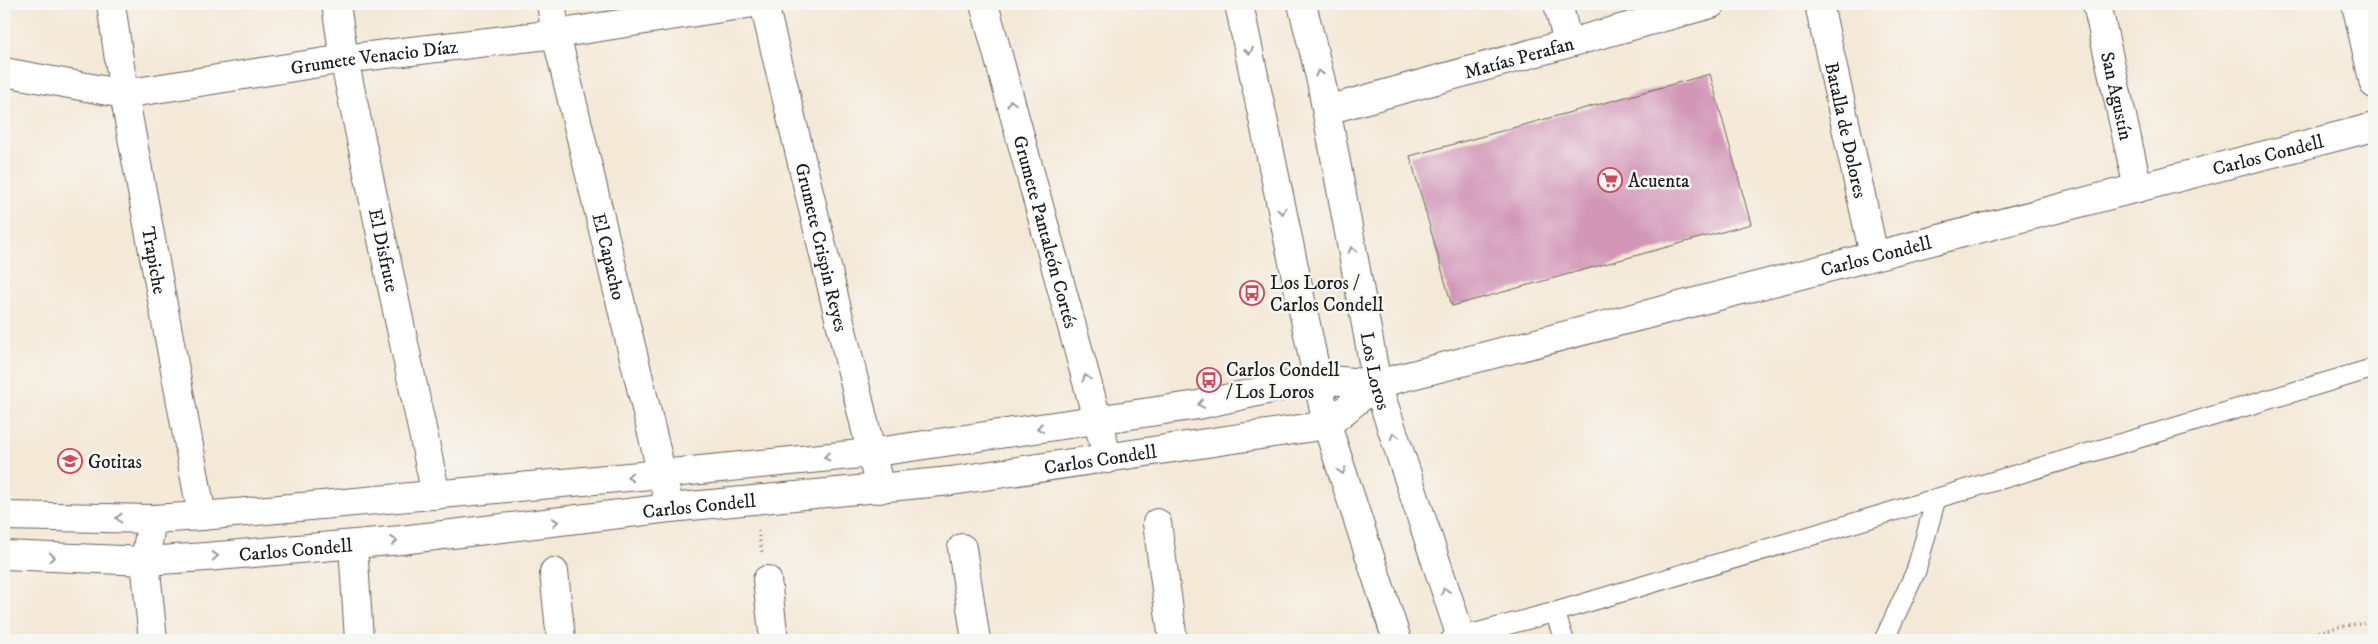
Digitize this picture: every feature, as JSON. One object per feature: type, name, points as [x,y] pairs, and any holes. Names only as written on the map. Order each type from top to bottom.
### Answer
[{"type":"street","name":"Trapiche","points":[[111,4],[124,94],[202,516]]},
{"type":"street","name":"El Disfrute","points":[[336,4],[344,59],[436,496]]},
{"type":"street","name":"El Capacho","points":[[551,4],[556,34],[670,508]]},
{"type":"street","name":"Grumete Venacio Díaz","points":[[4,72],[124,94],[344,59],[556,34],[747,4]]},
{"type":"street","name":"Grumete Crispin Reyes","points":[[764,4],[880,490]]},
{"type":"street","name":"Grumete Pantaleón Cortés","points":[[984,4],[1108,459]]},
{"type":"street","points":[[1239,4],[1327,425],[1397,640]]},
{"type":"street","name":"Los Loros","points":[[1302,4],[1326,110],[1377,384],[1457,639]]},
{"type":"street","points":[[1558,4],[1568,43]]},
{"type":"street","name":"Matías Perafan","points":[[1326,110],[1711,4]]},
{"type":"street","name":"Batalla de Dolores","points":[[1819,4],[1874,255]]},
{"type":"street","name":"San Agustín","points":[[2097,4],[2138,188]]},
{"type":"street","points":[[2356,4],[2374,84]]},
{"type":"street","name":"Carlos Condell","points":[[4,516],[152,519],[436,496],[870,453],[1198,405],[1317,380],[1377,384],[2374,127]]},
{"type":"street","name":"Carlos Condell","points":[[4,555],[145,561],[353,545],[670,508],[880,490],[1108,459],[1327,425],[1377,384]]},
{"type":"street","points":[[152,519],[145,561],[152,640]]},
{"type":"street","points":[[1157,523],[1173,640]]},
{"type":"street","points":[[353,545],[359,640]]},
{"type":"street","points":[[962,548],[976,640]]},
{"type":"street","points":[[554,572],[561,640]]},
{"type":"street","points":[[767,580],[774,640]]},
{"type":"lane","points":[[1457,639],[1554,612],[2374,368]]},
{"type":"lane","points":[[1884,640],[1916,571],[1936,499]]},
{"type":"lane","points":[[1554,612],[1564,640]]},
{"type":"path","points":[[752,500],[767,580]]},
{"type":"path","points":[[2285,640],[2338,627],[2374,622]]},
{"type":"building","points":[[1710,74],[1751,224],[1452,306],[1410,156]]},
{"type":"place","name":"Acuenta","points":[[1610,180]]},
{"type":"place","name":"Los Loros / Carlos Condell","points":[[1252,293]]},
{"type":"place","name":"Carlos Condell / Los Loros","points":[[1209,380]]},
{"type":"place","name":"Gotitas","points":[[70,461]]}]
